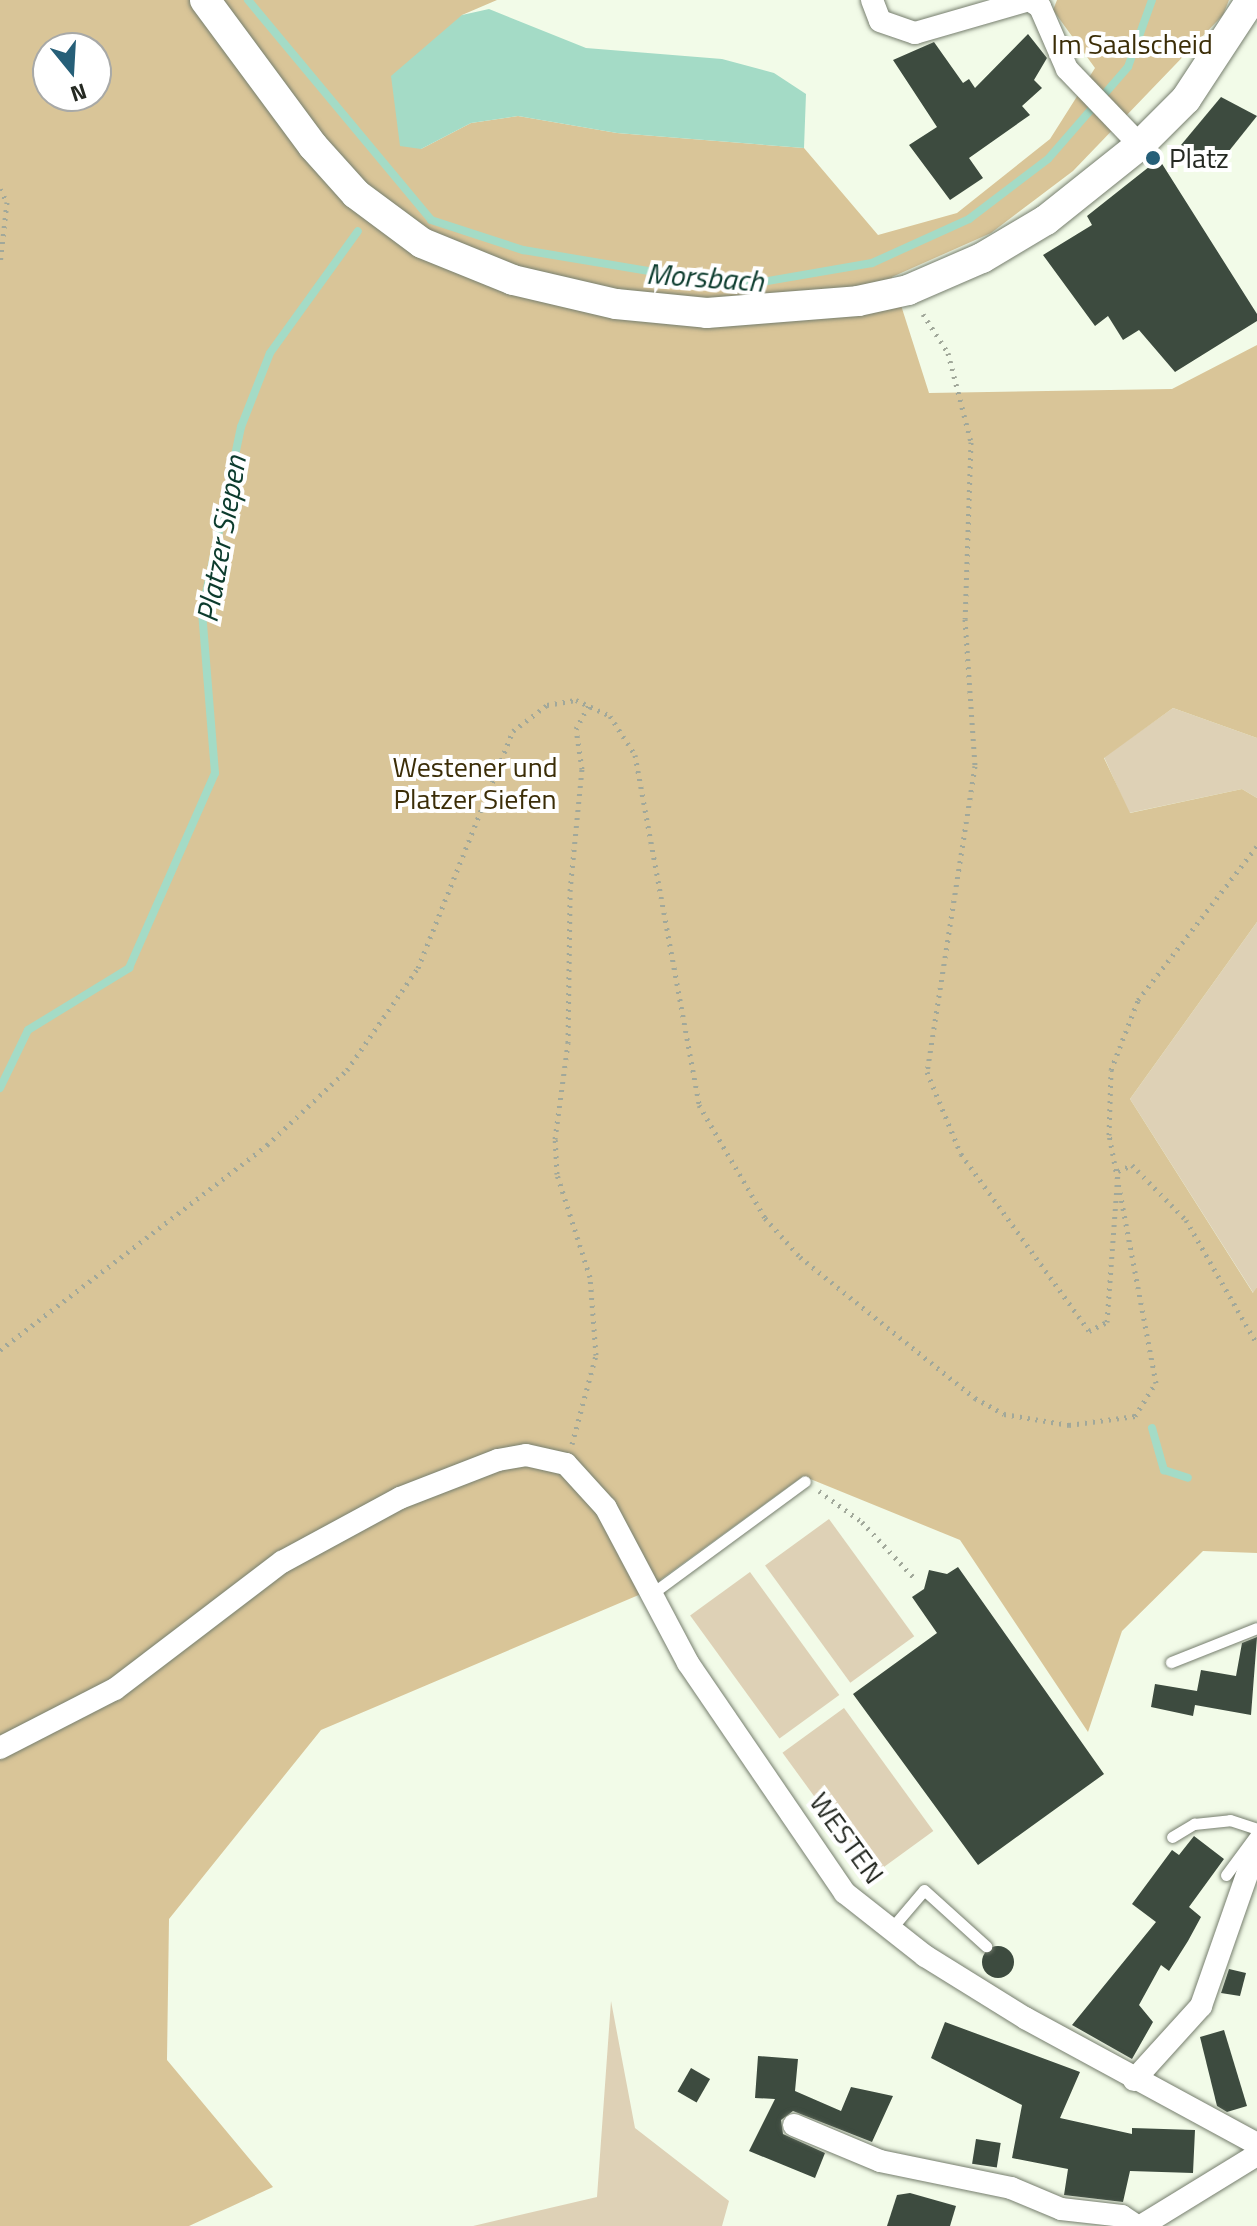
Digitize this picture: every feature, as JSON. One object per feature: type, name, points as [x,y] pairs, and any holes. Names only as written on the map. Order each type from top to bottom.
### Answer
[{"type":"main road","points":[[205,0],[356,194],[422,243],[471,267],[616,304],[691,313],[817,306],[908,290],[1046,220],[1140,145],[1186,99],[1251,0]]},
{"type":"street","points":[[872,0],[880,21],[915,33],[1029,0],[1088,97],[1140,145]]},
{"type":"street","points":[[0,1748],[115,1689],[282,1562],[400,1498],[498,1460],[526,1455],[566,1464]]},
{"type":"street","name":"WESTEN","points":[[566,1464],[606,1508],[654,1604],[845,1893],[890,1931],[1134,2080],[1257,2144]]},
{"type":"street","points":[[1134,2080],[1201,2006],[1257,1846]]},
{"type":"street","points":[[794,2125],[880,2161],[952,2182],[1011,2188],[1061,2209],[1122,2216],[1139,2226],[1257,2155]]},
{"type":"lane","points":[[654,1604],[805,1481]]},
{"type":"lane","points":[[1171,1662],[1257,1628]]},
{"type":"lane","points":[[1172,1837],[1206,1822],[1257,1831],[1226,1875]]},
{"type":"lane","points":[[890,1931],[924,1890],[986,1946]]},
{"type":"path","points":[[0,189],[7,202],[0,264]]},
{"type":"path","points":[[908,290],[948,353],[971,442],[965,619],[975,777],[927,1072],[961,1154],[1089,1331],[1107,1322],[1118,1171]]},
{"type":"path","points":[[566,1464],[596,1355],[590,1277],[557,1174],[555,1139],[568,1043],[570,891],[582,769],[576,729],[590,703]]},
{"type":"path","points":[[0,1350],[267,1145],[347,1070],[418,968],[513,731],[547,705],[590,703],[623,732],[643,781],[676,1014],[699,1105],[735,1177],[800,1257],[1004,1414],[1069,1425],[1135,1416],[1156,1383],[1107,1098],[1138,1000],[1257,846]]},
{"type":"path","points":[[1118,1171],[1132,1165],[1186,1220],[1257,1344]]},
{"type":"path","points":[[805,1481],[862,1522],[916,1580]]},
{"type":"shaded area","points":[[489,9],[586,48],[722,59],[774,73],[806,94],[804,148],[617,133],[518,116],[471,123],[421,149],[400,146],[391,76],[462,15]]},
{"type":"shaded area","points":[[1173,708],[1257,738],[1257,798],[1242,789],[1129,813],[1104,757]]},
{"type":"shaded area","points":[[1257,922],[1257,1287],[1254,1294],[1130,1099]]},
{"type":"shaded area","points":[[829,1519],[914,1636],[850,1683],[765,1565]]},
{"type":"shaded area","points":[[750,1572],[839,1695],[779,1738],[690,1615]]},
{"type":"shaded area","points":[[844,1708],[933,1831],[872,1876],[783,1753]]},
{"type":"shaded area","points":[[611,2001],[635,2128],[729,2201],[722,2226],[473,2226],[597,2197]]},
{"type":"green space","name":"Westener und Platzer Siefen","points":[[0,0],[497,0],[462,15],[421,149],[471,123],[518,116],[617,133],[804,148],[878,235],[957,213],[1050,139],[1095,68],[1053,10],[1057,0],[1229,0],[1223,15],[1073,171],[991,233],[892,277],[929,393],[1172,389],[1257,345],[1257,738],[1173,708],[1104,758],[1130,813],[1242,789],[1257,798],[1257,922],[1130,1099],[1253,1293],[1257,1287],[1257,1553],[1203,1551],[1122,1631],[1088,1732],[960,1540],[803,1476],[641,1594],[321,1730],[169,1919],[167,2060],[273,2187],[189,2226],[0,2226]]},
{"type":"building","points":[[1028,34],[1047,58],[1034,80],[1042,88],[1022,106],[1030,115],[969,158],[983,178],[950,200],[909,145],[937,127],[893,60],[934,42],[963,83],[969,79],[975,88]]},
{"type":"building","points":[[1221,97],[1257,116],[1213,171],[1181,145]]},
{"type":"building","points":[[1159,159],[1257,314],[1257,321],[1175,372],[1139,330],[1123,340],[1108,316],[1095,326],[1043,255],[1092,225],[1087,216]]},
{"type":"building","points":[[958,1567],[1104,1774],[978,1865],[853,1694],[937,1633],[912,1597],[924,1589],[929,1570],[947,1574]]},
{"type":"building","points":[[1257,1637],[1251,1715],[1195,1705],[1193,1716],[1151,1707],[1155,1684],[1197,1691],[1201,1670],[1236,1676],[1242,1643]]},
{"type":"building","points":[[1194,1836],[1224,1859],[1189,1907],[1201,1917],[1188,1941],[1169,1971],[1161,1965],[1139,2005],[1153,2022],[1132,2059],[1072,2025],[1156,1922],[1132,1904],[1172,1850],[1179,1855]]},
{"type":"building","points":[[998,1946],[1010,1950],[1014,1962],[1010,1974],[998,1978],[986,1974],[982,1962],[986,1950]]},
{"type":"building","points":[[1229,1969],[1246,1973],[1240,1996],[1221,1993]]},
{"type":"building","points":[[945,2022],[1080,2072],[1060,2118],[1132,2134],[1132,2128],[1195,2130],[1193,2173],[1130,2171],[1123,2202],[1064,2195],[1068,2169],[1012,2158],[1022,2105],[931,2058]]},
{"type":"building","points":[[1224,2030],[1247,2106],[1227,2112],[1217,2106],[1200,2037]]},
{"type":"building","points":[[758,2056],[798,2059],[795,2091],[841,2111],[851,2087],[893,2096],[872,2142],[793,2111],[781,2120],[783,2134],[825,2153],[815,2178],[749,2151],[775,2099],[755,2098]]},
{"type":"building","points":[[691,2068],[710,2079],[697,2102],[678,2091]]},
{"type":"building","points":[[976,2139],[1001,2143],[997,2168],[972,2164]]},
{"type":"building","points":[[910,2193],[956,2206],[950,2226],[887,2226],[897,2195]]},
{"type":"waterway","name":"Morsbach","points":[[248,0],[431,220],[523,250],[739,286],[872,263],[969,219],[1048,159],[1128,67],[1152,0]]},
{"type":"waterway","name":"Platzer Siepen","points":[[0,1088],[28,1030],[129,968],[215,773],[202,612],[241,427],[270,353],[358,231]]},
{"type":"waterway","points":[[1152,1428],[1164,1470],[1188,1478]]},
{"type":"place","name":"Platz","points":[[1153,158]]},
{"type":"park label","name":"Im Saalscheid","points":[[1132,44]]}]
